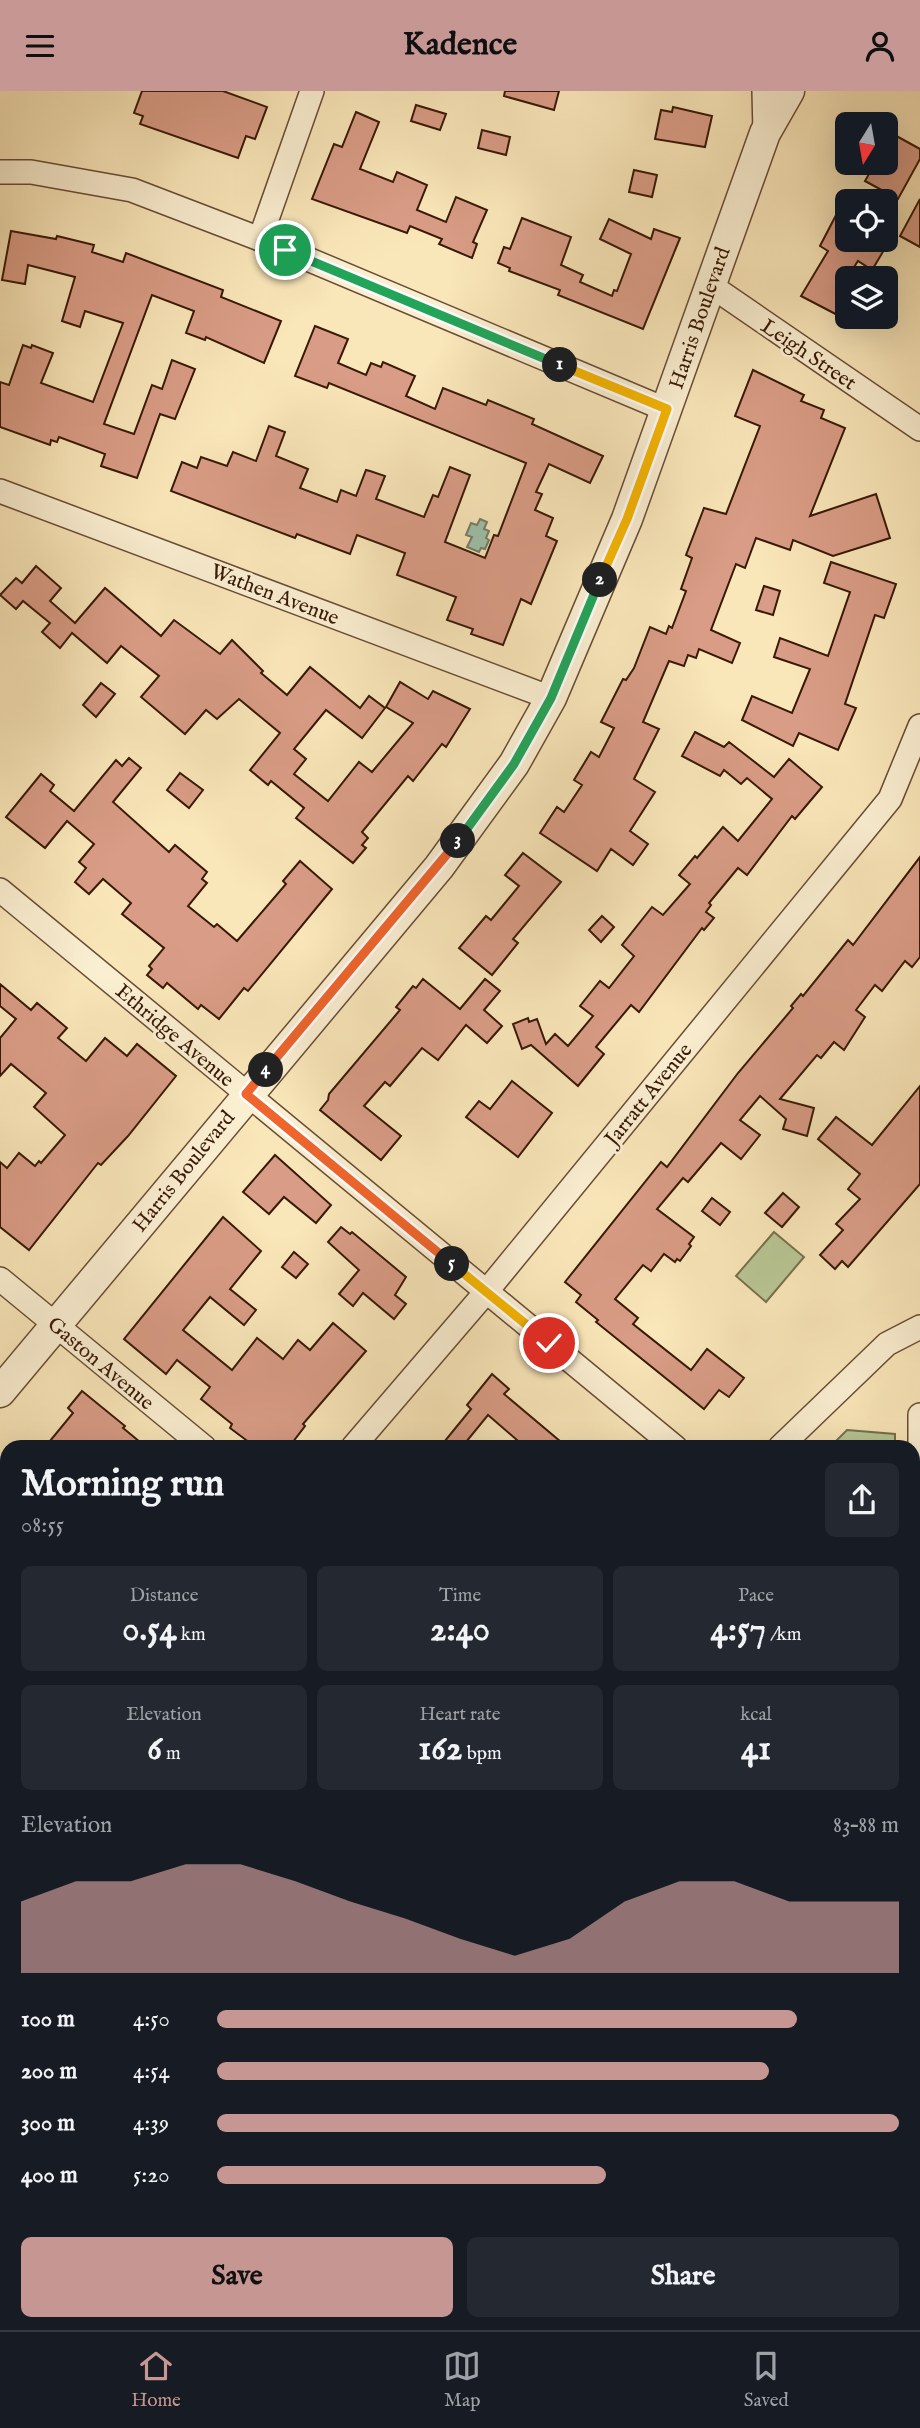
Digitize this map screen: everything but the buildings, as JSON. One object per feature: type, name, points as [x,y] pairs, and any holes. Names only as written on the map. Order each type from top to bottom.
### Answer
[{"type":"street","points":[[260,239],[312,91]]},
{"type":"street","points":[[764,91],[765,134]]},
{"type":"street","name":"Harris Boulevard","points":[[0,1392],[246,1094],[439,867],[514,764],[551,698],[627,519],[765,134],[789,91]]},
{"type":"street","points":[[0,171],[31,172],[132,190],[260,239],[667,409]]},
{"type":"street","name":"Leigh Street","points":[[710,285],[914,425],[920,444]]},
{"type":"street","name":"Wathen Avenue","points":[[0,491],[551,698]]},
{"type":"street","name":"Jarratt Avenue","points":[[359,1440],[486,1291],[890,799],[920,726]]},
{"type":"street","name":"Ethridge Avenue","points":[[0,890],[667,1440]]},
{"type":"street","name":"Gaston Avenue","points":[[0,1279],[195,1440]]},
{"type":"street","points":[[787,1440],[887,1344],[920,1327]]},
{"type":"street","points":[[920,1415],[920,1476]]},
{"type":"shaded area","points":[[480,519],[487,522],[484,529],[489,531],[486,538],[489,540],[485,549],[481,548],[479,552],[467,547],[472,537],[466,535],[471,523],[477,525]]},
{"type":"shaded area","points":[[774,1232],[804,1257],[766,1302],[736,1276]]},
{"type":"shaded area","points":[[847,1430],[895,1434],[895,1440],[837,1440]]},
{"type":"route","points":[[285,250],[667,409],[627,519],[551,698],[514,764],[439,867],[246,1094],[549,1343]]}]
